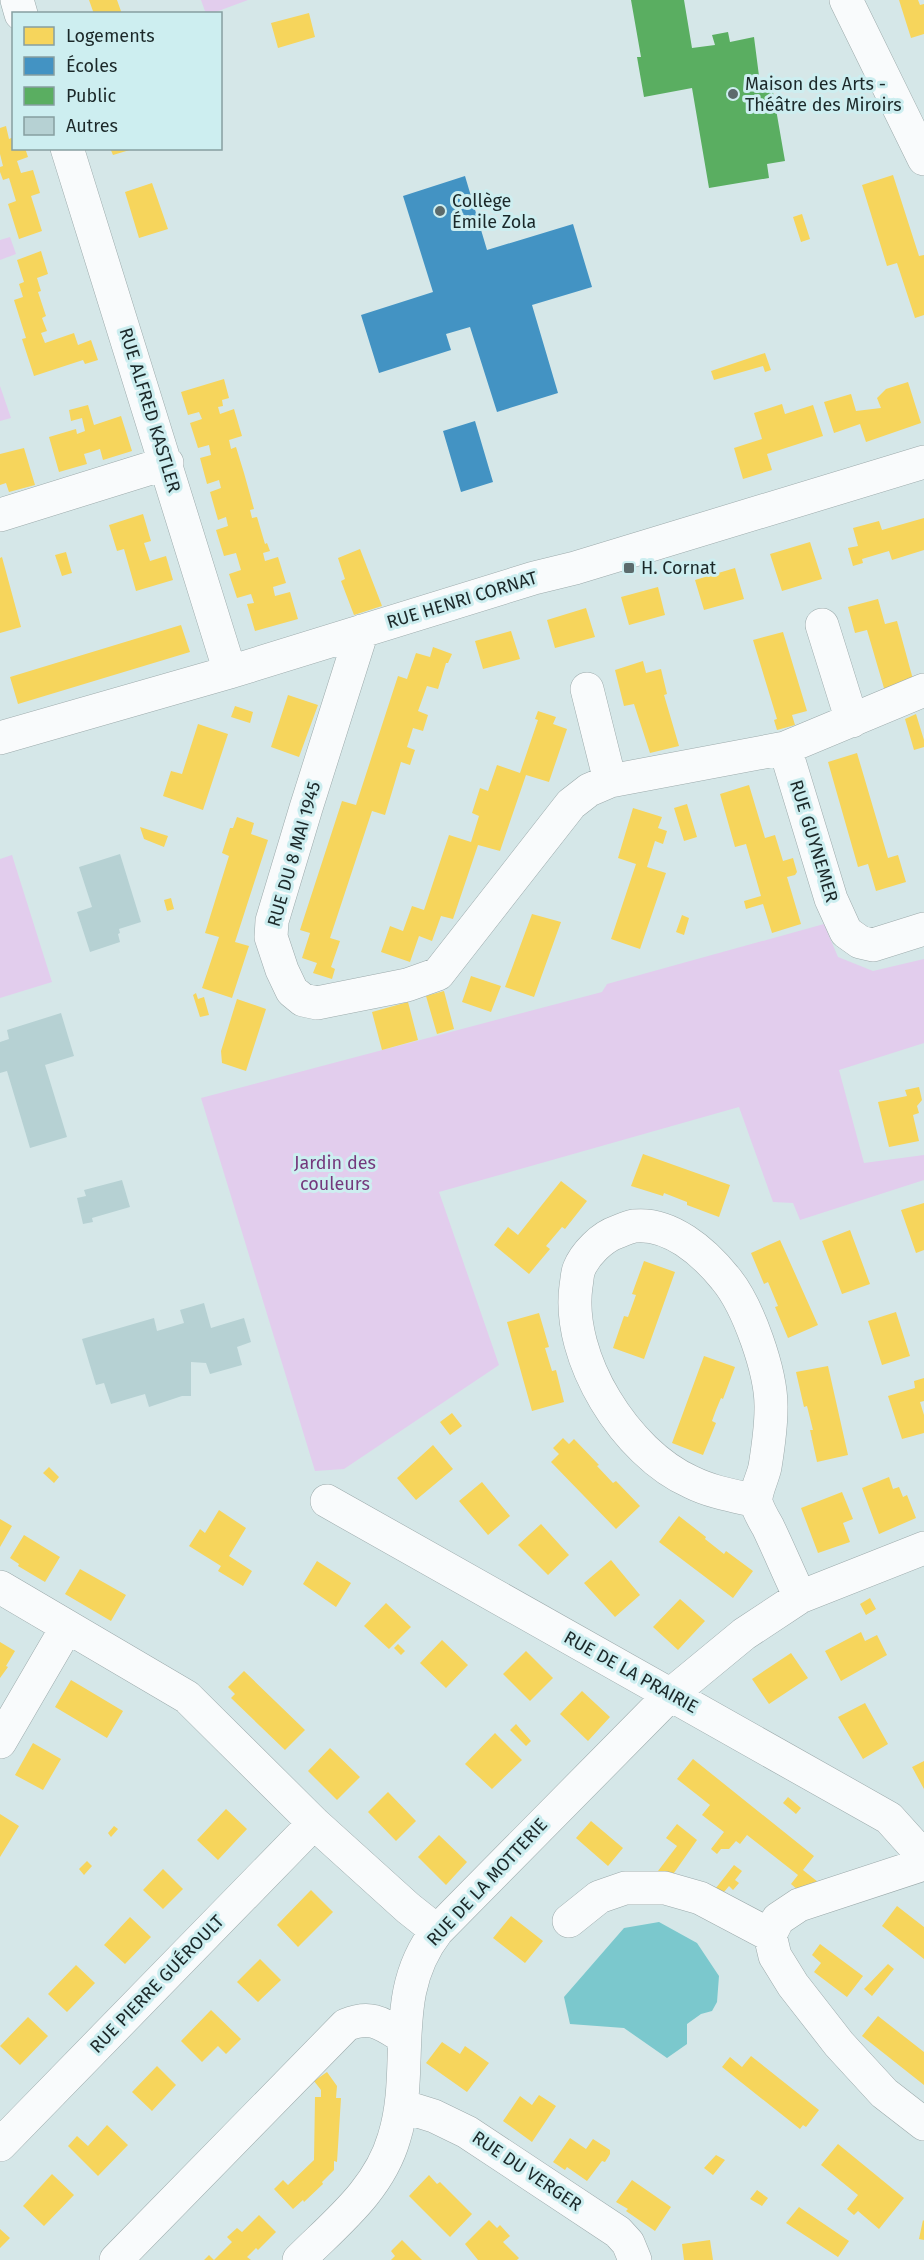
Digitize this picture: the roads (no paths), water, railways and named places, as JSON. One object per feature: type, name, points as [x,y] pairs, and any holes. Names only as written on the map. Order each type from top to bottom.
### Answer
[{"type":"street","points":[[846,0],[924,159]]},
{"type":"street","name":"RUE ALFRED KASTLER","points":[[68,150],[230,672]]},
{"type":"street","name":"RUE HENRI CORNAT","points":[[0,738],[230,672],[924,462]]},
{"type":"street","points":[[0,515],[167,464]]},
{"type":"street","points":[[822,624],[852,721]]},
{"type":"street","name":"RUE DU 8 MAI 1945","points":[[362,631],[272,921],[271,937],[292,991],[303,1000],[317,1003],[407,985],[438,974],[571,804],[588,790],[610,781],[785,748],[924,690]]},
{"type":"street","points":[[587,689],[610,781]]},
{"type":"street","name":"RUE GUYNEMER","points":[[785,748],[831,899],[846,932],[860,942],[873,945],[924,929]]},
{"type":"street","points":[[756,1501],[691,1482],[668,1469],[646,1453],[629,1435],[601,1392],[589,1366],[577,1325],[574,1299],[578,1270],[591,1251],[610,1234],[634,1226],[645,1226],[655,1227],[678,1236],[705,1257],[726,1279],[744,1310],[768,1378],[771,1406],[768,1448],[756,1501],[800,1597]]},
{"type":"street","name":"RUE DE LA PRAIRIE","points":[[327,1501],[889,1818],[924,1857]]},
{"type":"street","name":"RUE DE LA MOTTERIE","points":[[299,2260],[366,2193],[382,2168],[394,2139],[402,2106],[406,2004],[426,1945],[437,1930],[670,1695],[744,1634],[800,1597],[924,1548]]},
{"type":"street","points":[[0,1587],[186,1697],[314,1823],[408,1908],[437,1930]]},
{"type":"street","points":[[0,1742],[67,1627]]},
{"type":"street","name":"RUE PIERRE GUÉROULT","points":[[0,2145],[314,1823]]},
{"type":"street","points":[[924,1864],[799,1905],[778,1919],[770,1935],[775,1956],[793,1985],[839,2044],[884,2093],[924,2124]]},
{"type":"street","points":[[569,1921],[598,1898],[616,1891],[625,1888],[665,1888],[700,1898],[770,1935]]},
{"type":"street","points":[[116,2260],[346,2025],[361,2019],[380,2022],[403,2037]]},
{"type":"street","name":"RUE DU VERGER","points":[[402,2106],[434,2116],[467,2132],[618,2232],[628,2243],[635,2260]]},
{"type":"water","points":[[659,1922],[697,1943],[719,1976],[717,2002],[712,2011],[701,2014],[687,2024],[687,2044],[667,2058],[624,2028],[570,2024],[564,1997],[624,1928]]},
{"type":"place","name":"Maison des Arts - Théâtre des Miroirs","points":[[733,94]]},
{"type":"place","name":"Collège Émile Zola","points":[[440,211]]},
{"type":"place","name":"H. Cornat","points":[[629,568]]},
{"type":"park label","name":"Jardin des couleurs","points":[[335,1173]]}]
